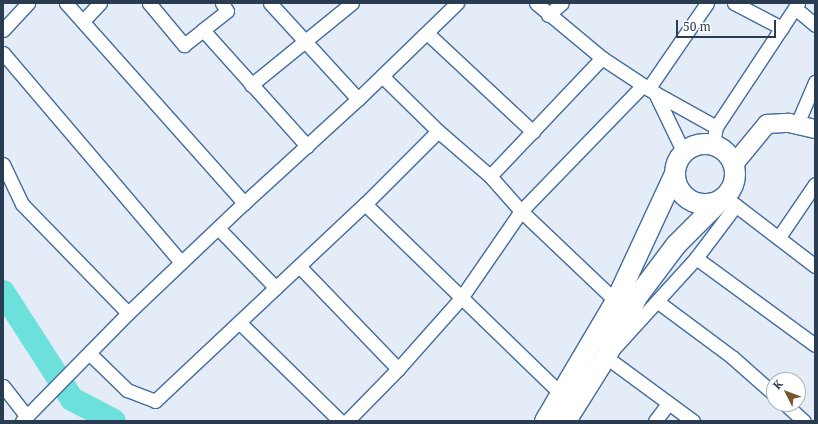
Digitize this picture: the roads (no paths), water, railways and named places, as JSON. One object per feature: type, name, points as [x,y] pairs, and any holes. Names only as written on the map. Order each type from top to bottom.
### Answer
[{"type":"main road","points":[[544,421],[616,301],[675,174],[677,163],[684,152],[714,136],[734,164],[736,176],[727,201],[676,245],[637,297],[606,357],[566,421]]},
{"type":"main road","points":[[675,174],[676,185],[690,201],[700,204],[727,201]]},
{"type":"street","points":[[3,30],[28,3]]},
{"type":"street","points":[[66,3],[244,203]]},
{"type":"street","points":[[82,21],[100,3]]},
{"type":"street","points":[[149,3],[184,45],[227,12],[222,3]]},
{"type":"street","points":[[270,3],[358,100]]},
{"type":"street","points":[[251,85],[303,41],[352,3]]},
{"type":"street","points":[[536,3],[548,15],[602,58],[649,89],[714,136],[796,5],[815,25]]},
{"type":"street","points":[[548,15],[562,3]]},
{"type":"street","points":[[347,421],[398,369],[461,298],[522,211],[649,89],[707,3]]},
{"type":"street","points":[[734,3],[782,28]]},
{"type":"street","points":[[3,386],[24,419],[90,354],[128,313],[244,203],[358,100],[427,33],[448,6]]},
{"type":"street","points":[[203,30],[307,146]]},
{"type":"street","points":[[427,33],[533,132]]},
{"type":"street","points":[[3,53],[182,262]]},
{"type":"street","points":[[490,176],[602,58]]},
{"type":"street","points":[[382,76],[438,131],[490,176],[522,211],[616,301]]},
{"type":"street","points":[[797,124],[815,82]]},
{"type":"street","points":[[649,89],[684,152]]},
{"type":"street","points":[[734,164],[767,124],[797,124],[815,129]]},
{"type":"street","points":[[90,354],[127,390],[155,401],[365,204],[438,131]]},
{"type":"street","points":[[3,164],[22,204],[128,313]]},
{"type":"street","points":[[779,237],[815,184]]},
{"type":"street","points":[[693,421],[606,357],[658,302],[696,258],[727,201],[779,237],[815,266]]},
{"type":"street","points":[[365,204],[561,394]]},
{"type":"street","points":[[218,228],[276,288]]},
{"type":"street","points":[[696,258],[815,345]]},
{"type":"street","points":[[299,266],[398,369]]},
{"type":"street","points":[[658,302],[732,357],[766,387]]},
{"type":"street","points":[[239,322],[340,421]]},
{"type":"street","points":[[655,421],[668,404]]},
{"type":"street","points":[[794,412],[804,421]]},
{"type":"waterway","points":[[3,292],[72,399],[114,421]]}]
